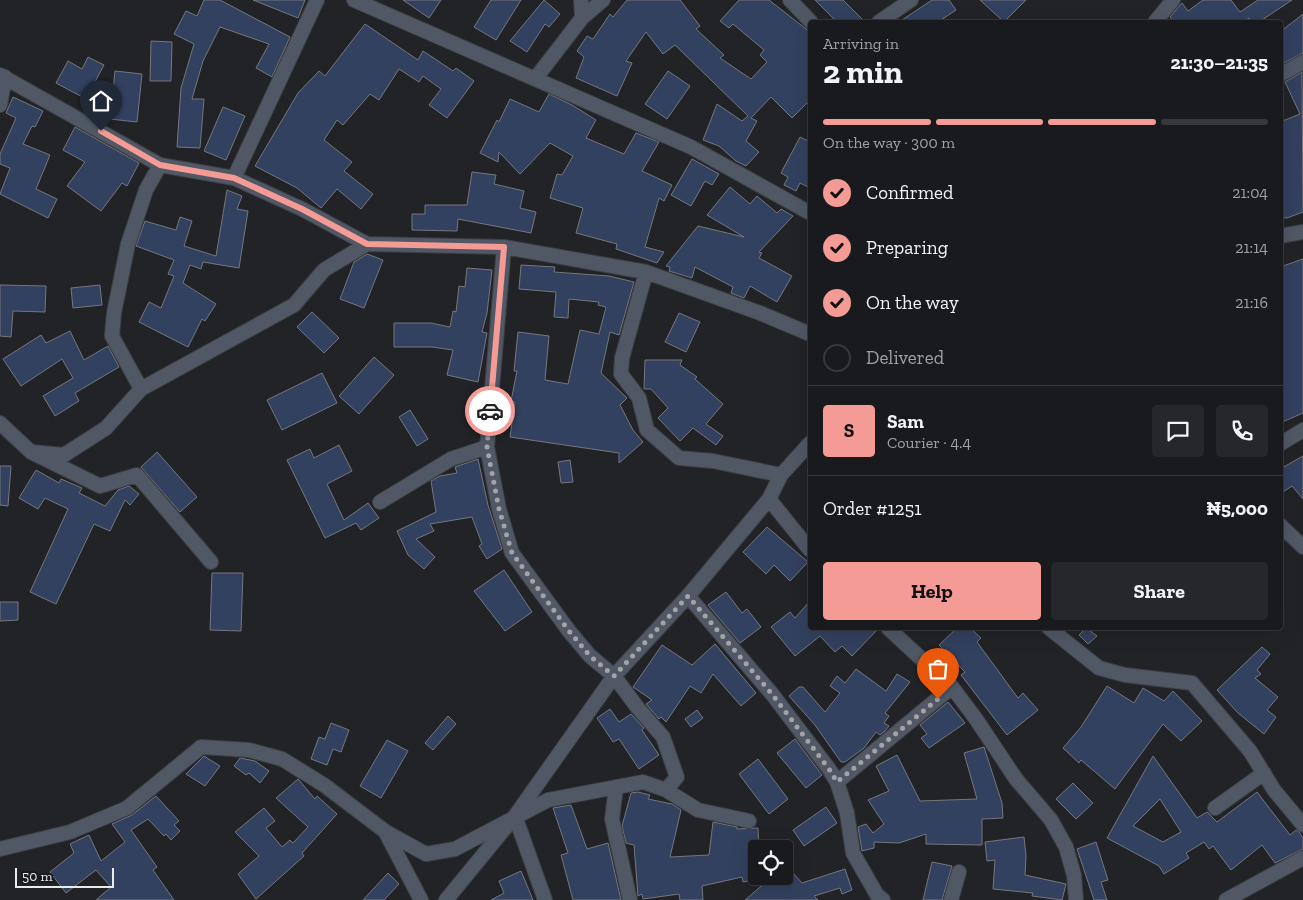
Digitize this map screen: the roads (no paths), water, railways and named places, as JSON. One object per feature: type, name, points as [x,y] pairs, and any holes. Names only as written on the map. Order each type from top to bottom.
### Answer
[{"type":"street","points":[[234,178],[317,0]]},
{"type":"street","points":[[354,0],[691,148],[808,212]]},
{"type":"street","points":[[581,0],[582,18]]},
{"type":"street","points":[[535,79],[582,18],[602,0]]},
{"type":"street","points":[[790,0],[809,20]]},
{"type":"street","points":[[882,20],[911,0]]},
{"type":"street","points":[[1156,20],[1169,2]]},
{"type":"street","points":[[1283,73],[1303,62]]},
{"type":"street","points":[[0,105],[2,76],[160,165],[234,178],[302,209],[367,244],[504,247],[646,272],[760,313],[808,333]]},
{"type":"street","points":[[141,389],[112,336],[114,313],[128,244],[146,190],[160,165]]},
{"type":"street","points":[[1283,235],[1303,232]]},
{"type":"street","points":[[31,452],[64,455],[106,428],[141,389],[294,306],[324,270],[367,244]]},
{"type":"street","points":[[504,247],[487,447],[499,509],[512,553],[569,631],[590,656],[614,676],[663,738],[678,777],[666,790]]},
{"type":"street","points":[[646,272],[622,358],[621,374],[639,398],[647,430],[679,458],[713,461],[781,475]]},
{"type":"street","points":[[0,423],[31,452],[100,486],[138,475],[211,562]]},
{"type":"street","points":[[1283,442],[1303,430]]},
{"type":"street","points":[[446,900],[515,816],[614,676],[688,596],[769,499],[781,475],[808,445]]},
{"type":"street","points":[[380,502],[451,459],[487,447]]},
{"type":"street","points":[[769,499],[808,548]]},
{"type":"street","points":[[1283,528],[1303,547]]},
{"type":"street","points":[[688,596],[772,694],[829,769],[837,782],[847,813],[852,853],[877,895],[884,900]]},
{"type":"street","points":[[890,630],[952,687],[1016,779],[1051,820],[1066,847],[1074,875],[1076,900]]},
{"type":"street","points":[[1051,630],[1098,668],[1125,675],[1192,683],[1250,751],[1274,790],[1303,825]]},
{"type":"street","points":[[837,782],[952,687]]},
{"type":"street","points":[[0,849],[70,832],[127,808],[201,747],[249,750],[282,759],[324,785],[386,832],[426,854],[455,849],[548,800],[643,782],[666,790],[698,810],[749,821]]},
{"type":"street","points":[[1214,808],[1264,773]]},
{"type":"street","points":[[616,787],[612,819],[630,900]]},
{"type":"street","points":[[515,816],[545,900]]},
{"type":"street","points":[[386,832],[421,900]]},
{"type":"street","points":[[1226,900],[1303,858]]},
{"type":"street","points":[[951,900],[959,872]]}]
